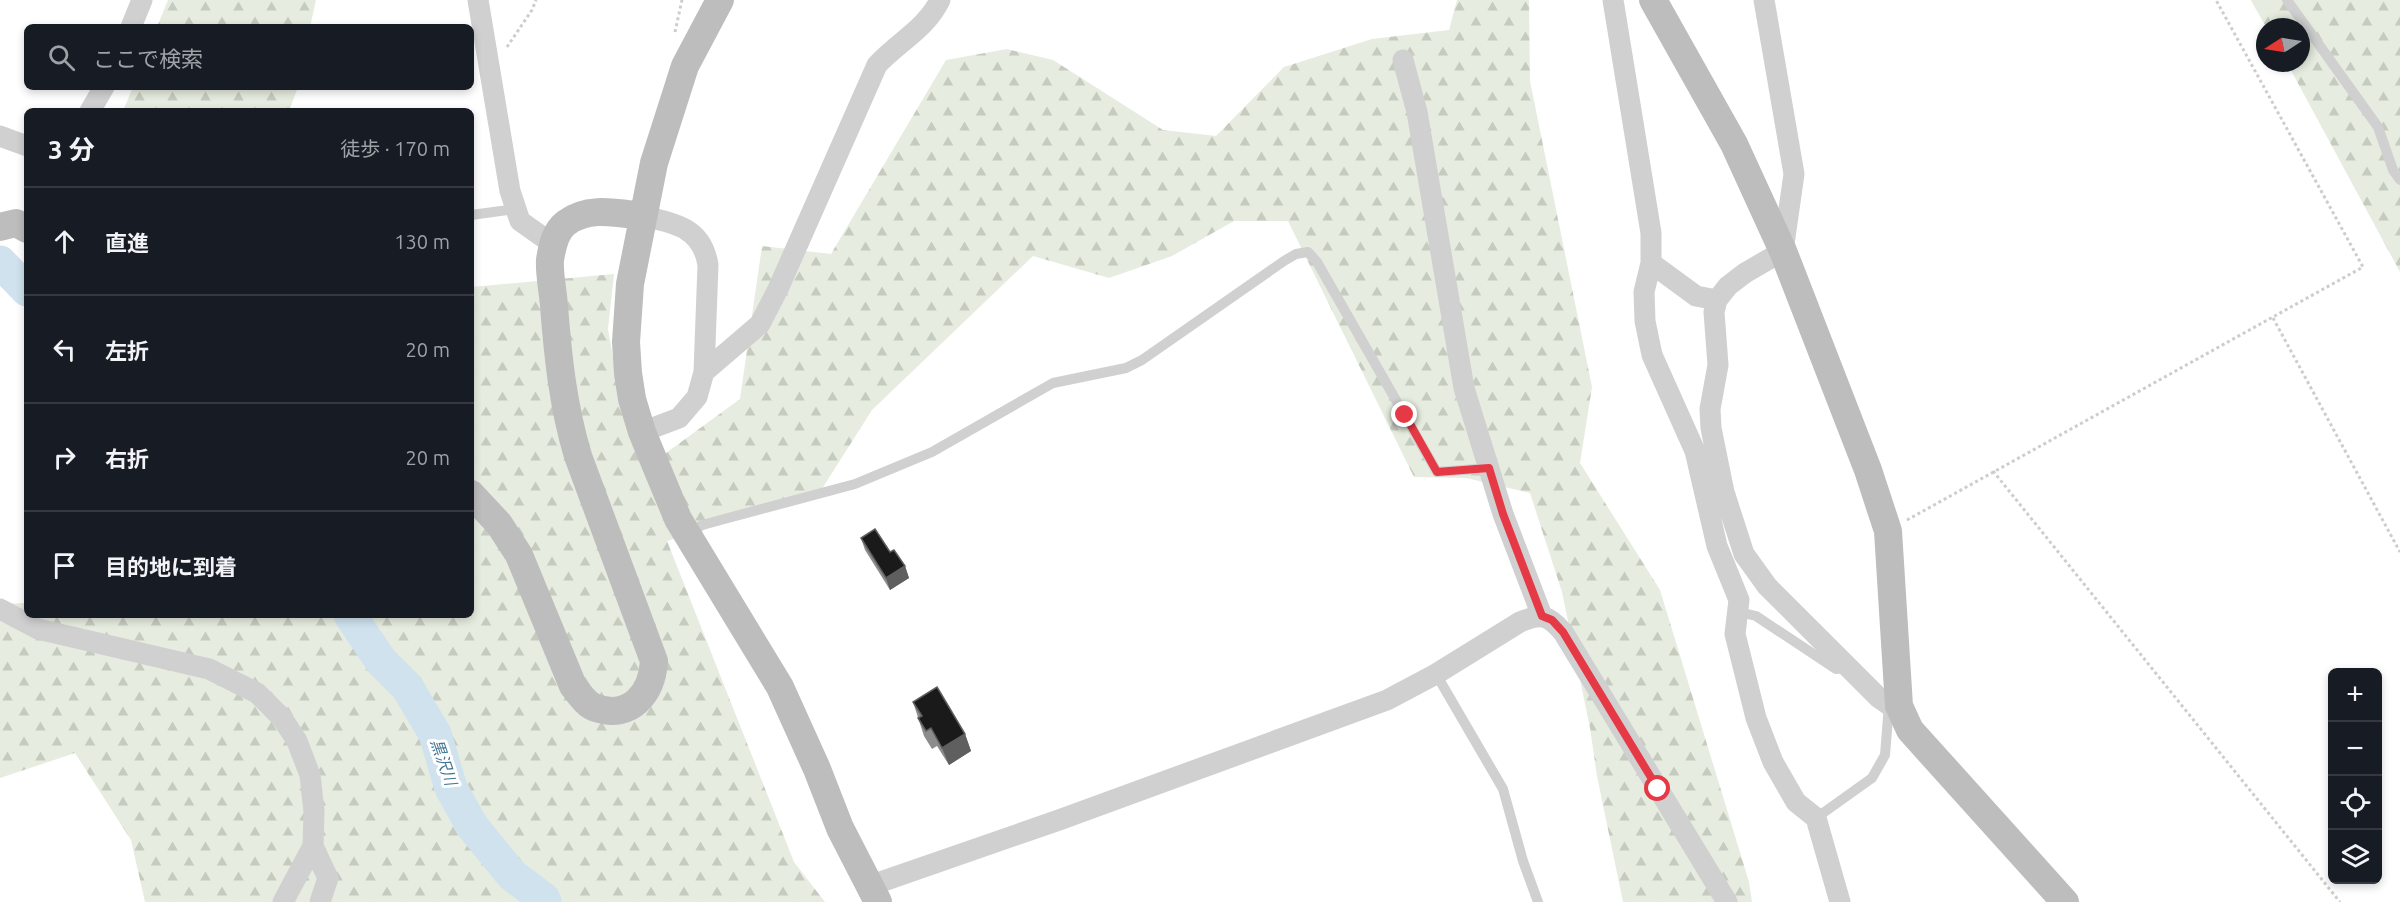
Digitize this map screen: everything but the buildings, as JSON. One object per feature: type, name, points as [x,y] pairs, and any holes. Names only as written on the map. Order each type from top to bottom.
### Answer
[{"type":"street","points":[[132,24],[142,0]]},
{"type":"street","points":[[478,0],[510,191],[520,221],[554,244]]},
{"type":"street","points":[[720,0],[685,66],[654,163],[642,216],[630,284],[626,342],[632,399],[665,491],[687,535],[780,687],[818,769],[840,828],[874,894],[1059,820],[1387,700],[1436,674],[1520,622],[1542,616],[1552,620],[1563,632],[1727,902]]},
{"type":"street","points":[[704,372],[760,324],[778,290],[877,65],[890,50],[923,26],[934,13],[940,0]]},
{"type":"street","points":[[1613,0],[1651,233],[1651,263],[1644,292],[1645,321],[1652,355],[1695,451],[1717,546],[1739,600],[1735,634],[1756,718],[1773,762],[1796,801],[1816,818],[1839,902]]},
{"type":"street","points":[[1653,0],[1734,144],[1783,250],[1868,470],[1888,531],[1894,706]]},
{"type":"street","points":[[1764,0],[1794,174],[1783,250]]},
{"type":"street","points":[[1403,60],[1417,112],[1464,388],[1503,514],[1542,616]]},
{"type":"street","points":[[92,108],[102,90]]},
{"type":"street","points":[[0,136],[24,145]]},
{"type":"street","points":[[474,497],[499,524],[519,555],[573,686],[594,708],[622,709],[636,704],[646,694],[653,676],[654,661],[578,456],[561,383],[550,261],[556,234],[565,223],[579,215],[600,212],[673,222],[691,232],[705,249],[708,265],[704,372],[697,397],[679,418],[642,432]]},
{"type":"street","points":[[1783,250],[1728,286],[1717,300],[1714,312],[1718,365],[1710,409],[1710,429],[1724,492],[1744,554],[1767,586],[1849,667],[1894,706],[1910,730],[2065,902]]},
{"type":"street","points":[[1651,263],[1696,296],[1717,300]]},
{"type":"street","points":[[0,609],[38,629],[209,669],[257,693],[282,718],[300,750],[310,775],[314,812],[313,846],[284,902]]},
{"type":"street","points":[[313,846],[328,878],[320,902]]},
{"type":"lane","points":[[2286,0],[2378,127],[2393,170],[2400,180]]},
{"type":"lane","points":[[474,215],[516,209]]},
{"type":"lane","points":[[687,535],[702,525],[855,484],[932,452],[1053,383],[1126,368],[1142,360],[1284,261],[1296,254],[1308,252],[1317,262],[1437,472],[1489,468]]},
{"type":"lane","points":[[1739,612],[1756,616],[1836,669],[1849,667]]},
{"type":"lane","points":[[1436,674],[1503,789],[1523,861],[1538,902]]},
{"type":"lane","points":[[1816,818],[1872,778],[1885,755],[1894,706]]},
{"type":"path","points":[[488,64],[497,60],[532,10],[536,0]]},
{"type":"path","points":[[1888,531],[2363,267],[2216,0]]},
{"type":"path","points":[[2273,318],[2400,552]]},
{"type":"path","points":[[1993,471],[2340,902]]},
{"type":"green space","points":[[168,0],[316,0],[311,24],[158,24]]},
{"type":"green space","points":[[1457,0],[1529,0],[1530,81],[1592,387],[1580,463],[1660,590],[1749,882],[1752,902],[1623,902],[1562,592],[1530,493],[1466,478],[1414,477],[1288,221],[1234,221],[1172,256],[1109,278],[1033,256],[872,410],[818,495],[667,541],[794,862],[825,902],[145,902],[131,840],[75,753],[0,778],[0,604],[24,603],[24,618],[474,618],[474,287],[614,274],[608,329],[619,392],[666,453],[740,399],[762,246],[831,254],[946,60],[1007,49],[1053,60],[1163,130],[1216,136],[1284,67],[1372,39],[1449,30]]},
{"type":"green space","points":[[2251,0],[2400,0],[2400,272],[2292,72],[2310,72],[2310,18],[2261,18]]},
{"type":"green space","points":[[132,90],[297,90],[290,108],[124,108]]},
{"type":"waterway","name":"黒沢川","points":[[0,262],[24,287]]},
{"type":"waterway","name":"黒沢川","points":[[352,618],[381,661],[407,687],[435,734],[451,788],[472,826],[512,875],[545,902]]},
{"type":"route","points":[[1405,415],[1437,472],[1489,468],[1503,514],[1542,616],[1552,620],[1563,632],[1658,789]]}]
